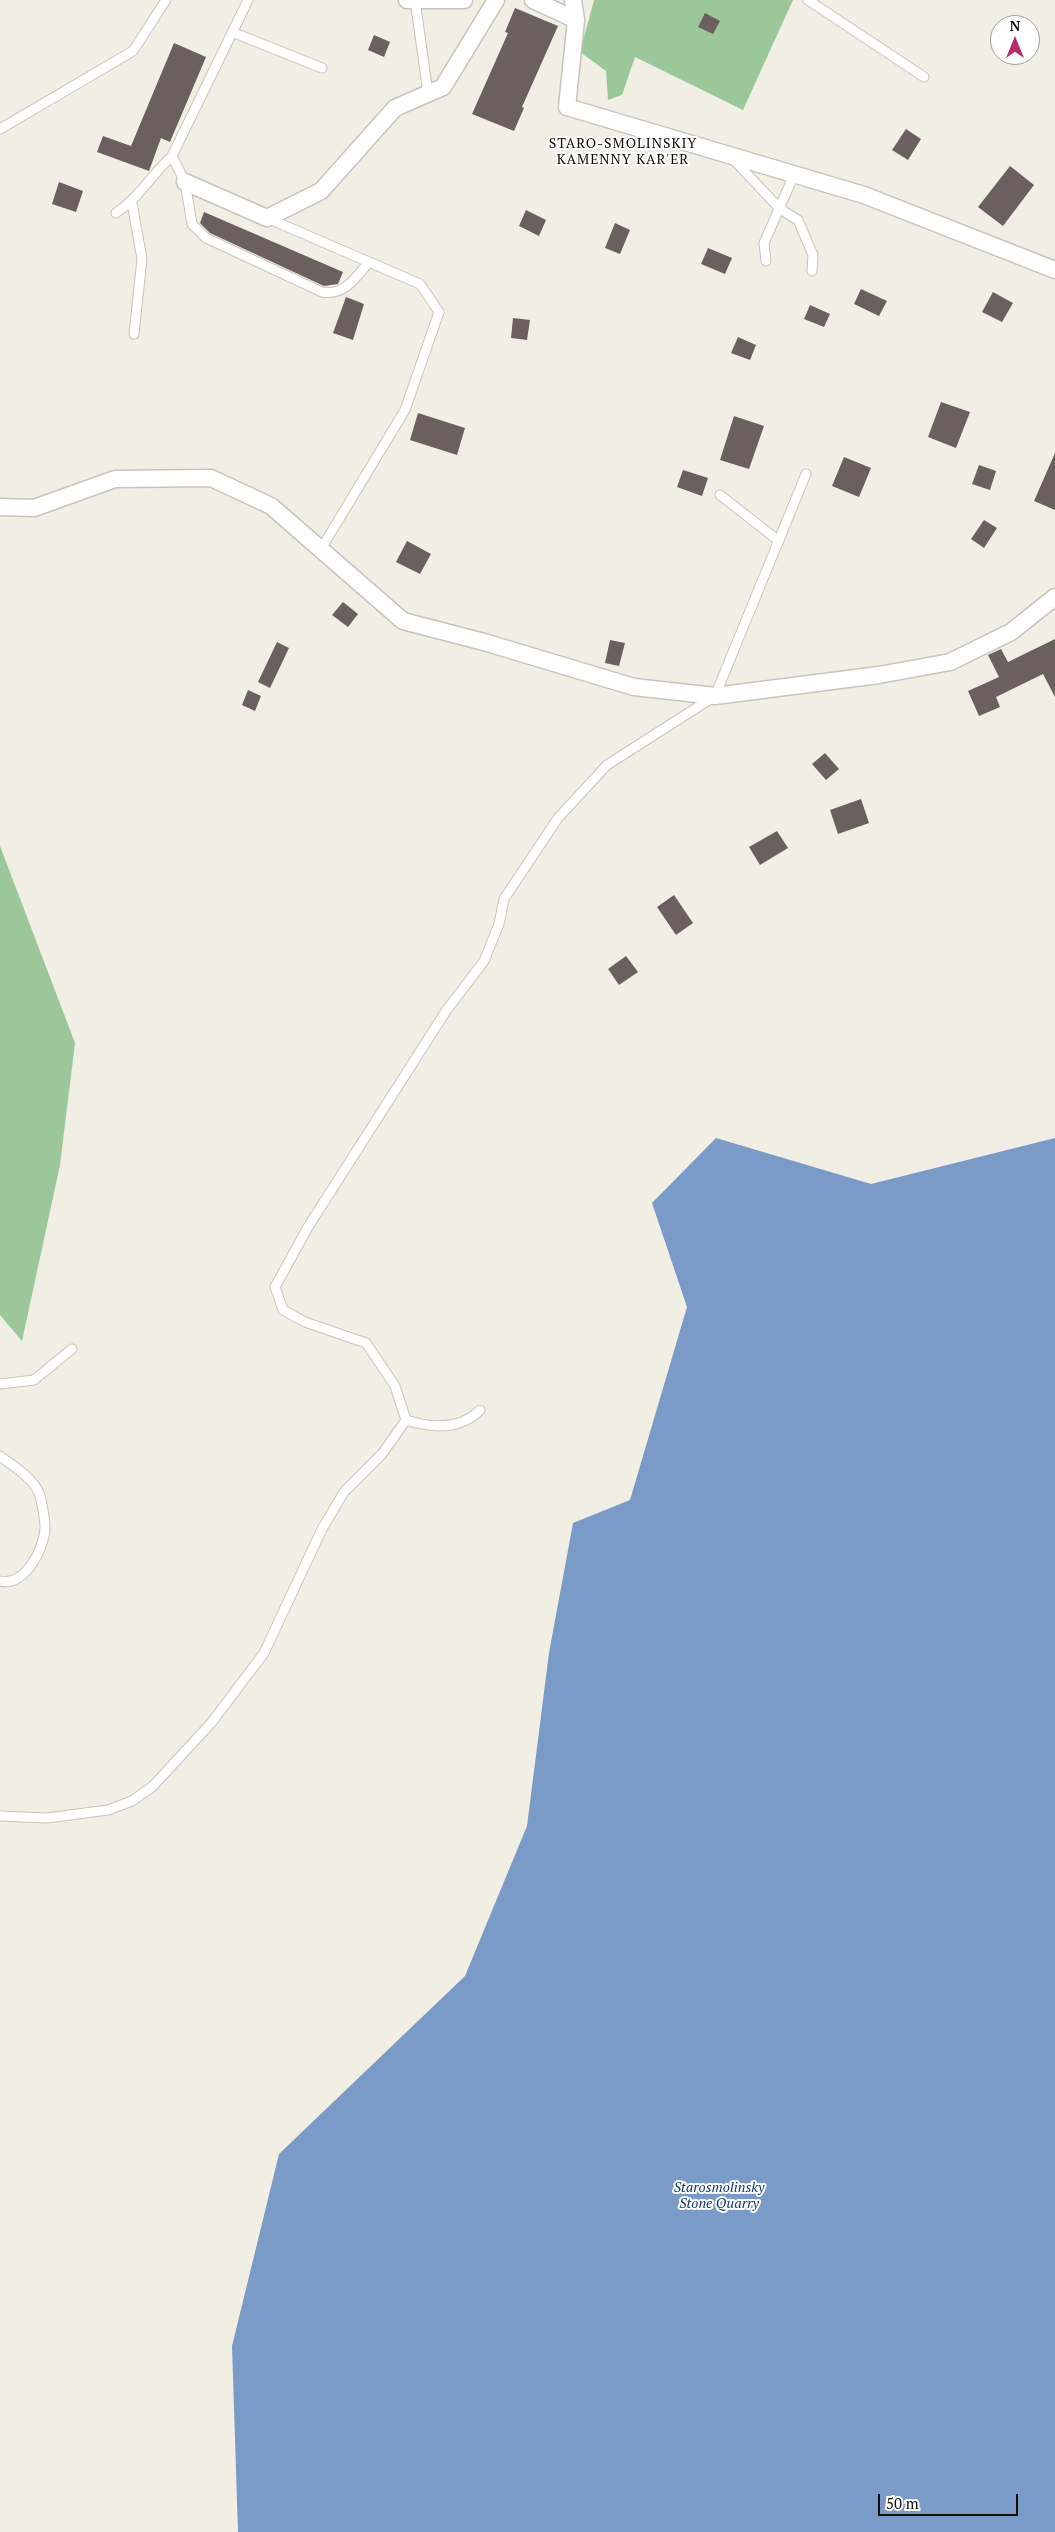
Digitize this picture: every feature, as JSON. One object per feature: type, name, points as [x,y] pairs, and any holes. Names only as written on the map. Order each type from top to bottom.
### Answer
[{"type":"street","points":[[407,0],[457,0]]},
{"type":"street","points":[[185,182],[267,218],[321,191],[395,108],[443,87],[496,0]]},
{"type":"street","points":[[533,0],[576,20]]},
{"type":"street","points":[[573,0],[576,20],[567,107],[864,195],[1055,270]]},
{"type":"street","points":[[0,507],[34,508],[114,479],[210,478],[271,506],[403,621],[634,687],[715,696],[879,675],[950,662],[1011,632],[1055,597]]},
{"type":"lane","points":[[0,129],[133,51],[166,0]]},
{"type":"lane","points":[[116,213],[132,203],[158,169],[172,156],[248,0]]},
{"type":"lane","points":[[415,0],[428,93]]},
{"type":"lane","points":[[808,0],[924,77]]},
{"type":"lane","points":[[232,32],[322,68]]},
{"type":"lane","points":[[730,155],[780,209],[798,220],[813,255],[812,271]]},
{"type":"lane","points":[[172,156],[185,182],[192,224],[206,238],[322,292],[335,293],[346,288],[370,262]]},
{"type":"lane","points":[[766,261],[764,243],[794,175]]},
{"type":"lane","points":[[132,203],[142,259],[134,334]]},
{"type":"lane","points":[[267,218],[420,284],[439,312],[405,410],[321,549]]},
{"type":"lane","points":[[406,1420],[395,1386],[366,1343],[305,1322],[283,1310],[275,1287],[308,1227],[446,1011],[484,960],[499,924],[504,900],[558,818],[606,766],[715,696],[806,474]]},
{"type":"lane","points":[[720,495],[779,542]]},
{"type":"lane","points":[[0,1384],[34,1380],[72,1349]]},
{"type":"lane","points":[[406,1420],[424,1426],[443,1427],[473,1417],[480,1410]]},
{"type":"lane","points":[[0,1816],[47,1818],[108,1810],[132,1801],[153,1786],[212,1722],[264,1653],[322,1529],[344,1492],[382,1454],[406,1420]]},
{"type":"lane","points":[[0,1456],[25,1475],[39,1493],[45,1529],[34,1564],[16,1580],[0,1582]]},
{"type":"green space","points":[[594,0],[793,0],[743,110],[635,57],[622,95],[608,100],[606,71],[580,52]]},
{"type":"green space","points":[[0,846],[75,1043],[60,1165],[22,1341],[0,1315]]},
{"type":"water","name":"Starosmolinsky Stone Quarry","points":[[716,1138],[871,1184],[1055,1138],[1055,2532],[238,2532],[232,2346],[279,2154],[465,1976],[527,1826],[549,1653],[573,1523],[630,1500],[687,1307],[652,1203]]},
{"type":"building","points":[[515,8],[558,26],[522,107],[524,108],[514,131],[472,114],[508,33],[505,32]]},
{"type":"building","points":[[705,13],[720,21],[713,34],[698,27]]},
{"type":"building","points":[[374,35],[390,42],[384,57],[368,50]]},
{"type":"building","points":[[174,43],[206,57],[170,142],[161,138],[149,171],[97,152],[103,136],[131,146]]},
{"type":"building","points":[[906,129],[921,139],[908,160],[892,150]]},
{"type":"building","points":[[1010,166],[1034,185],[1003,226],[978,207]]},
{"type":"building","points":[[59,182],[83,191],[76,212],[52,204]]},
{"type":"building","points":[[526,210],[546,220],[539,236],[519,226]]},
{"type":"building","points":[[204,212],[343,272],[338,284],[324,286],[210,233],[200,223]]},
{"type":"building","points":[[615,223],[630,230],[620,254],[605,248]]},
{"type":"building","points":[[708,248],[732,258],[725,274],[701,264]]},
{"type":"building","points":[[861,289],[887,301],[879,316],[854,304]]},
{"type":"building","points":[[993,292],[1013,303],[1002,322],[982,312]]},
{"type":"building","points":[[346,297],[364,304],[353,340],[333,333]]},
{"type":"building","points":[[810,305],[830,314],[824,327],[804,319]]},
{"type":"building","points":[[513,318],[530,320],[527,340],[511,338]]},
{"type":"building","points":[[738,337],[756,345],[750,360],[731,353]]},
{"type":"building","points":[[941,402],[970,412],[956,448],[928,437]]},
{"type":"building","points":[[418,413],[465,428],[457,455],[410,440]]},
{"type":"building","points":[[734,416],[764,426],[749,469],[720,460]]},
{"type":"building","points":[[1055,453],[1055,510],[1034,501]]},
{"type":"building","points":[[844,457],[871,468],[859,497],[832,486]]},
{"type":"building","points":[[979,465],[996,471],[990,490],[972,484]]},
{"type":"building","points":[[683,470],[708,478],[702,496],[677,487]]},
{"type":"building","points":[[984,520],[997,528],[984,548],[971,539]]},
{"type":"building","points":[[407,541],[431,554],[420,574],[396,562]]},
{"type":"building","points":[[343,602],[358,614],[348,627],[332,615]]},
{"type":"building","points":[[1055,639],[1055,697],[1043,674],[996,697],[1000,707],[979,716],[968,691],[999,677],[988,655],[1001,649],[1008,662]]},
{"type":"building","points":[[610,640],[625,643],[619,666],[605,663]]},
{"type":"building","points":[[277,642],[289,648],[270,688],[258,682]]},
{"type":"building","points":[[248,690],[261,696],[255,711],[242,705]]},
{"type":"building","points":[[825,753],[839,769],[826,780],[812,764]]},
{"type":"building","points":[[861,799],[869,823],[838,834],[830,810]]},
{"type":"building","points":[[777,831],[788,848],[760,865],[749,847]]},
{"type":"building","points":[[674,895],[693,923],[676,935],[657,907]]},
{"type":"building","points":[[626,956],[638,972],[619,985],[608,969]]},
{"type":"district","name":"STARO-SMOLINSKIY KAMENNY KAR'ER","points":[[623,152]]}]
